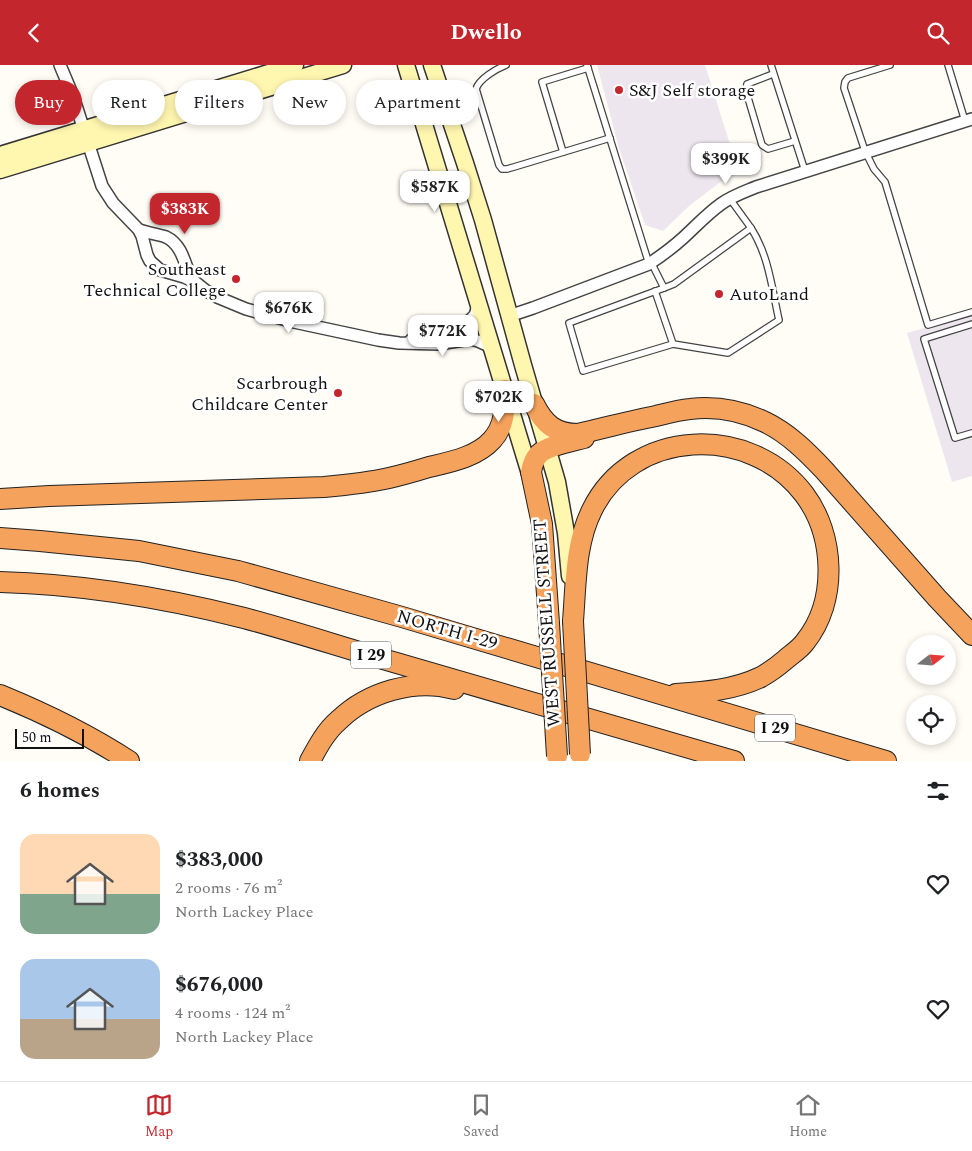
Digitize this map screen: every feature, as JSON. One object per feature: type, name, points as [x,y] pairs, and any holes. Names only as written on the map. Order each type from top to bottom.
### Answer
[{"type":"highway","points":[[0,499],[59,495],[324,487],[389,478],[455,461],[484,448],[492,440],[503,421],[505,390]]},
{"type":"highway","points":[[534,404],[541,417],[547,423],[561,432],[569,434],[578,434],[659,415],[705,408],[735,411],[766,422],[805,450],[972,635]]},
{"type":"highway","points":[[548,449],[659,415]]},
{"type":"highway","name":"WEST RUSSELL STREET","points":[[581,758],[573,621],[578,556],[592,509],[601,495],[623,471],[659,451],[684,445],[701,444],[726,446],[751,453],[766,460],[780,470],[804,493],[813,507],[825,538],[828,553],[828,583],[822,609],[817,622],[804,643],[774,669],[757,679],[728,688],[664,695]]},
{"type":"highway","name":"WEST RUSSELL STREET","points":[[548,449],[539,454],[534,460],[531,472],[542,524],[544,546],[556,759]]},
{"type":"highway","name":"NORTH I-29","points":[[0,538],[139,551],[238,571],[402,617],[886,761]]},
{"type":"highway","name":"I 29","points":[[0,582],[56,585],[149,597],[243,618],[734,761]]},
{"type":"highway","points":[[310,761],[318,745],[339,719],[366,700],[398,688],[443,686],[499,701],[532,701]]},
{"type":"highway","points":[[0,695],[21,703],[63,724],[102,744],[129,761]]},
{"type":"main road","points":[[0,170],[86,136],[275,68],[295,65]]},
{"type":"main road","points":[[0,155],[86,136],[343,65]]},
{"type":"main road","points":[[406,65],[534,486]]},
{"type":"main road","points":[[432,65],[495,261],[557,482],[566,533],[573,621]]},
{"type":"street","points":[[60,65],[68,82],[98,174],[107,194],[139,230],[150,261],[160,270],[184,277],[217,297],[246,309],[303,324],[399,343],[439,344],[470,339],[487,345],[494,351]]},
{"type":"street","points":[[509,316],[650,263],[682,239],[705,216],[730,199],[756,187],[969,120]]},
{"type":"street","points":[[139,230],[164,236],[175,243],[182,254],[192,281]]},
{"type":"street","points":[[399,343],[429,336],[464,324],[476,313],[479,301]]},
{"type":"lane","points":[[506,65],[492,72],[476,86],[499,165],[502,169],[610,137]]},
{"type":"lane","points":[[771,65],[805,171]]},
{"type":"lane","points":[[890,65],[848,78],[845,81],[844,88],[847,98],[866,151],[874,169],[884,182],[928,325],[972,311]]},
{"type":"lane","points":[[948,65],[969,120]]},
{"type":"lane","points":[[563,152],[542,82],[588,66],[650,263],[664,288]]},
{"type":"lane","points":[[773,73],[747,84],[746,91],[762,145],[768,149],[795,141]]},
{"type":"lane","points":[[730,199],[750,228],[758,240],[767,262],[780,321],[728,353],[673,344],[583,371],[569,323],[674,284],[750,228]]},
{"type":"lane","points":[[655,291],[673,344]]},
{"type":"lane","points":[[972,324],[924,339],[955,438],[972,433]]},
{"type":"shaded area","points":[[597,65],[705,65],[739,173],[723,180],[689,206],[663,231],[645,225],[619,148]]},
{"type":"shaded area","points":[[972,314],[972,476],[952,482],[907,333]]},
{"type":"place","name":"S&J Self storage","points":[[619,90]]},
{"type":"place","name":"Southeast Technical College","points":[[236,279]]},
{"type":"place","name":"AutoLand","points":[[719,294]]},
{"type":"place","name":"Scarbrough Childcare Center","points":[[338,393]]}]
